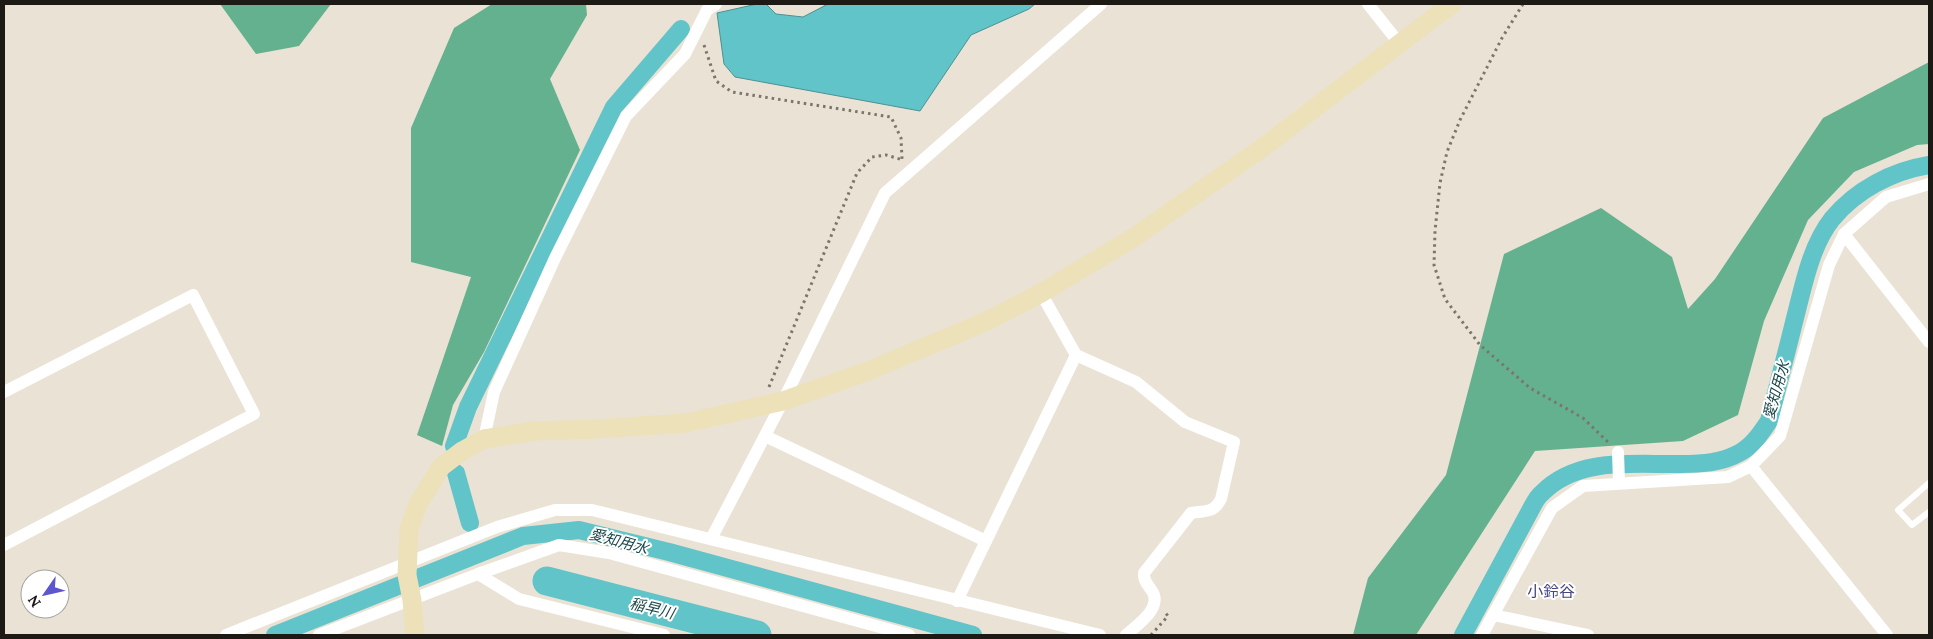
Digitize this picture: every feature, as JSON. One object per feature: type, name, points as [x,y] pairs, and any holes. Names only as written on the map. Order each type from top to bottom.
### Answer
[{"type":"street","points":[[484,439],[494,392],[555,258],[626,116],[686,54],[707,10],[716,4]]},
{"type":"street","points":[[711,539],[783,401],[885,194],[1101,4]]},
{"type":"street","points":[[1368,4],[1399,43]]},
{"type":"street","points":[[415,635],[407,569],[409,529],[418,504],[441,467],[462,451],[484,439],[534,431],[686,423],[783,401],[868,371],[987,321],[1041,293],[1133,238],[1262,148],[1452,4]]},
{"type":"street","points":[[1482,635],[1552,508],[1583,486],[1619,479],[1728,477],[1750,466],[1780,436],[1829,265],[1844,234],[1886,197],[1929,184]]},
{"type":"street","points":[[1844,234],[1929,342]]},
{"type":"street","points":[[1041,293],[1076,355],[1136,382],[1185,422],[1234,442],[1221,499],[1217,507],[1211,510],[1191,512],[1144,573],[1144,578],[1156,601],[1151,611],[1126,635]]},
{"type":"street","points":[[4,392],[193,296],[254,414],[4,545]]},
{"type":"street","points":[[957,601],[1076,355]]},
{"type":"street","points":[[765,436],[986,541]]},
{"type":"street","points":[[1618,452],[1619,479]]},
{"type":"street","points":[[1750,466],[1887,635]]},
{"type":"street","points":[[226,635],[407,569],[497,526],[555,510],[592,510],[1100,635]]},
{"type":"street","points":[[319,635],[559,545],[609,553],[909,635]]},
{"type":"street","points":[[478,574],[518,599],[664,635]]},
{"type":"street","points":[[1493,615],[1588,635]]},
{"type":"lane","points":[[1929,483],[1898,510],[1912,525],[1929,512]]},
{"type":"path","points":[[1523,4],[1502,38],[1460,120],[1447,152],[1439,192],[1434,265],[1445,299],[1480,345],[1530,388],[1583,418],[1618,452]]},
{"type":"path","points":[[698,29],[716,81],[732,92],[891,117],[901,138],[902,159],[909,173]]},
{"type":"path","points":[[761,406],[857,173],[872,157],[886,155],[902,159]]},
{"type":"green space","points":[[220,4],[331,4],[299,46],[256,54]]},
{"type":"green space","points":[[492,4],[586,4],[587,15],[550,79],[580,150],[484,352],[453,405],[442,446],[417,435],[471,277],[411,262],[411,128],[454,28]]},
{"type":"green space","points":[[1929,62],[1929,144],[1917,145],[1854,172],[1808,220],[1764,321],[1738,415],[1683,441],[1535,451],[1416,635],[1353,635],[1368,578],[1446,475],[1504,254],[1601,208],[1672,257],[1688,309],[1715,279],[1823,118]]},
{"type":"water","points":[[757,4],[766,4],[776,14],[803,17],[828,4],[1035,4],[1029,9],[971,35],[920,111],[735,77],[724,64],[717,13]]},
{"type":"waterway","points":[[454,446],[468,407],[614,107],[681,29]]},
{"type":"waterway","name":"愛知用水","points":[[1463,635],[1536,500],[1556,481],[1572,473],[1608,465],[1712,462],[1734,456],[1753,442],[1769,421],[1808,268],[1824,230],[1832,219],[1863,191],[1888,177],[1929,165]]},
{"type":"waterway","points":[[456,473],[470,523]]},
{"type":"waterway","name":"愛知用水","points":[[275,635],[523,536],[579,530],[669,552],[973,635]]},
{"type":"waterway","name":"稲早川","points":[[547,581],[757,635]]},
{"type":"district","name":"小鈴谷","points":[[1551,591]]}]
